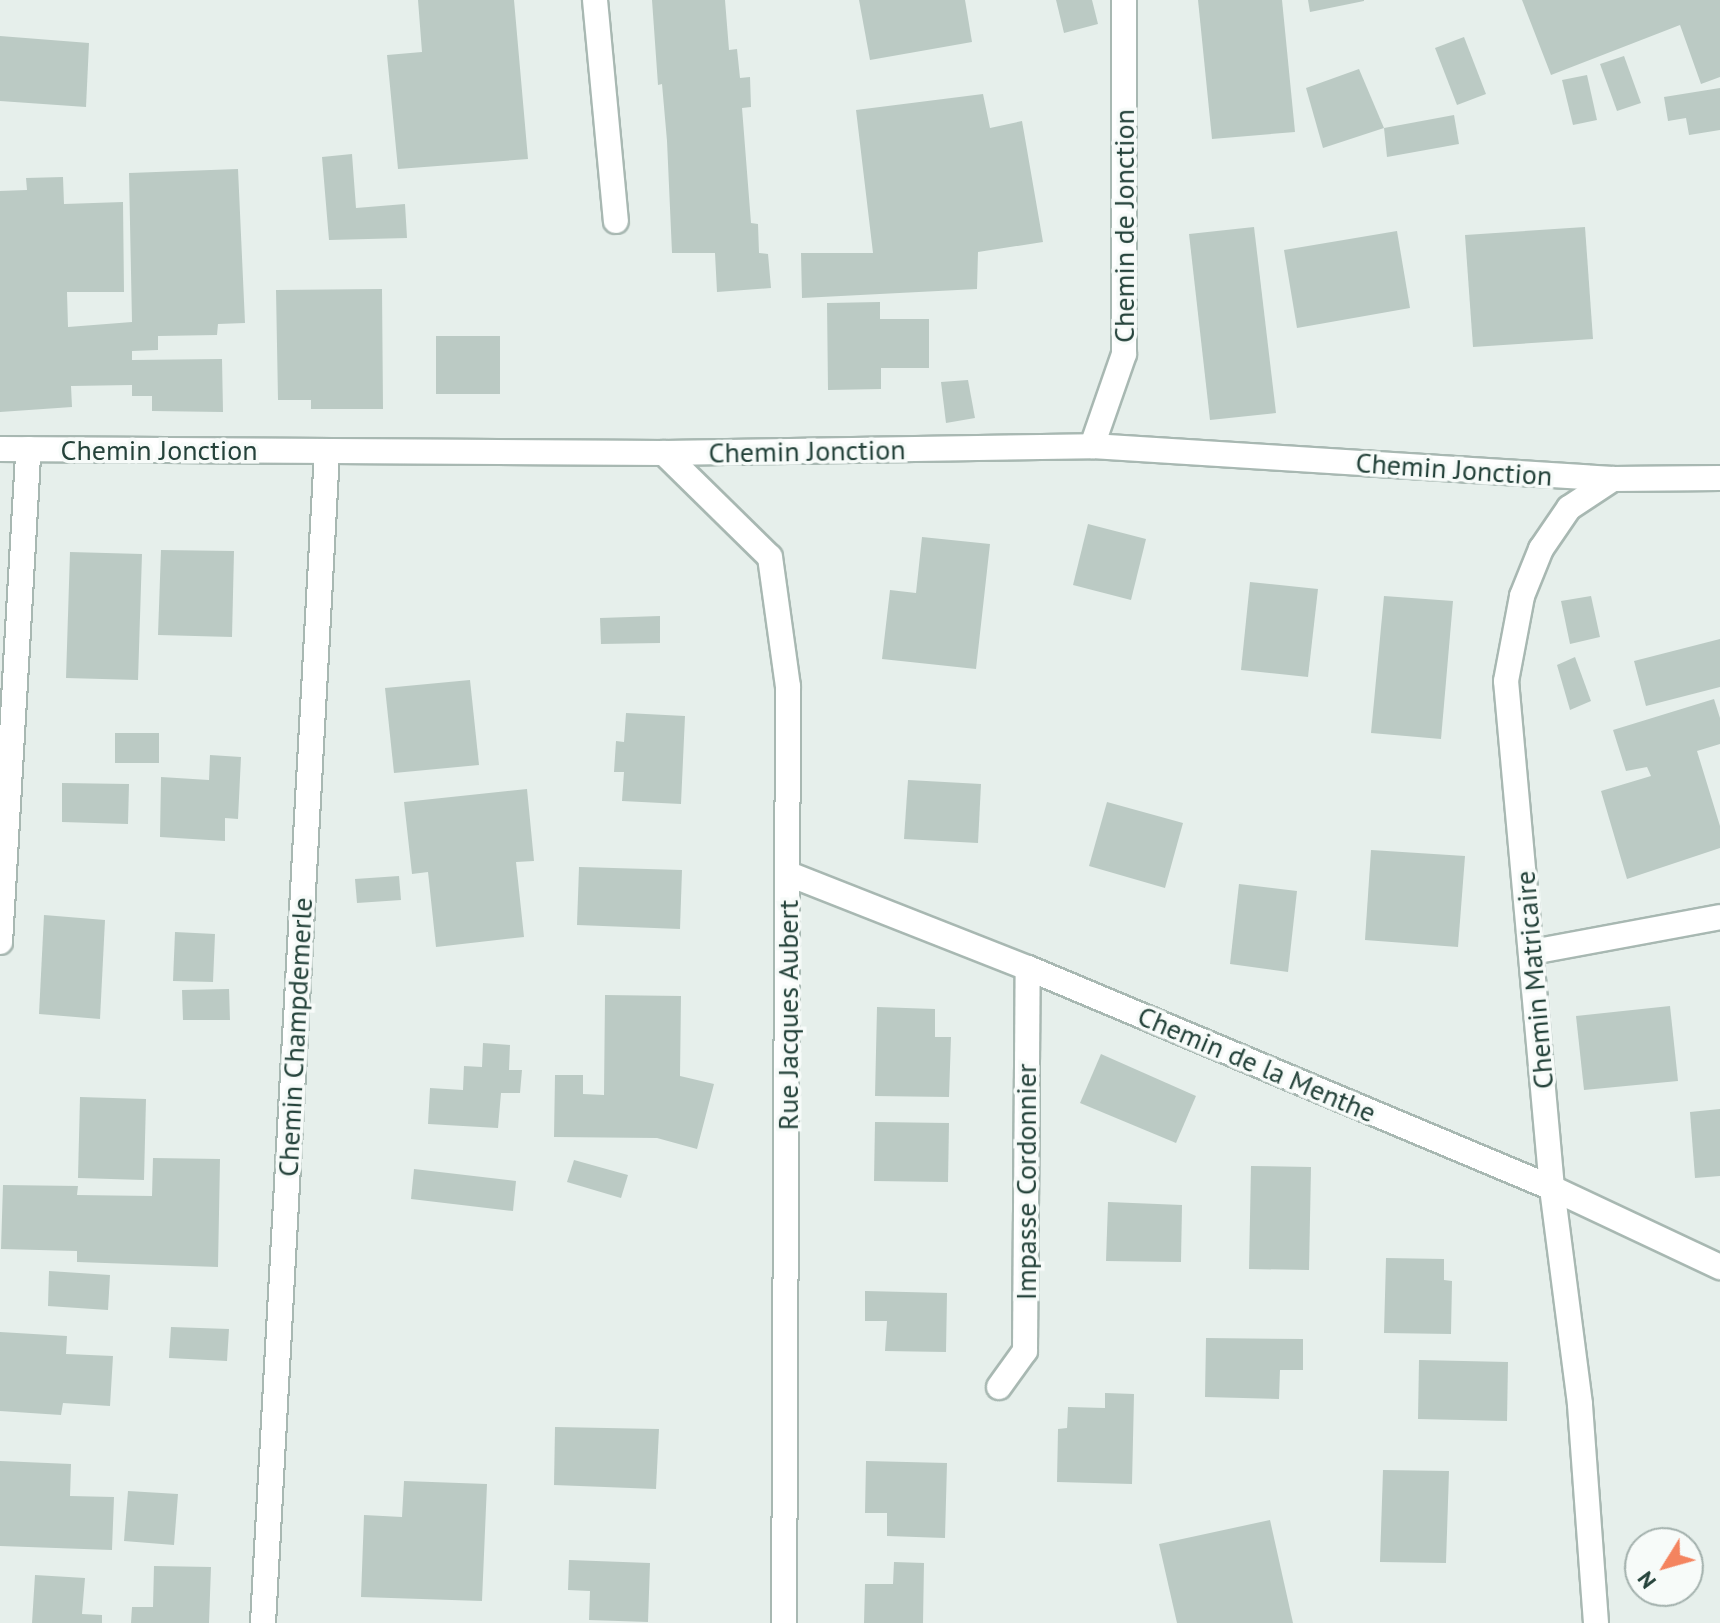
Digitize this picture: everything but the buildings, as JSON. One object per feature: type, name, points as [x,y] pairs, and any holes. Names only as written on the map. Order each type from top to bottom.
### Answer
[{"type":"street","points":[[595,0],[616,221]]},
{"type":"street","name":"Chemin de Jonction","points":[[1092,446],[1124,354],[1124,0]]},
{"type":"street","name":"Chemin Jonction","points":[[0,449],[664,453],[1092,446],[1613,479]]},
{"type":"street","points":[[0,942],[28,449]]},
{"type":"street","name":"Chemin Champdemerle","points":[[263,1623],[327,451]]},
{"type":"street","name":"Rue Jacques Aubert","points":[[664,453],[770,557],[788,686],[784,1623]]},
{"type":"street","points":[[1613,479],[1720,478]]},
{"type":"street","name":"Chemin Matricaire","points":[[1596,1623],[1580,1404],[1552,1188],[1506,681],[1522,596],[1541,549],[1569,508],[1613,479]]},
{"type":"street","name":"Chemin de la Menthe","points":[[789,874],[1028,968],[1552,1188],[1720,1267]]},
{"type":"street","points":[[1532,952],[1720,917]]},
{"type":"street","name":"Impasse Cordonnier","points":[[999,1387],[1025,1351],[1028,968]]}]
